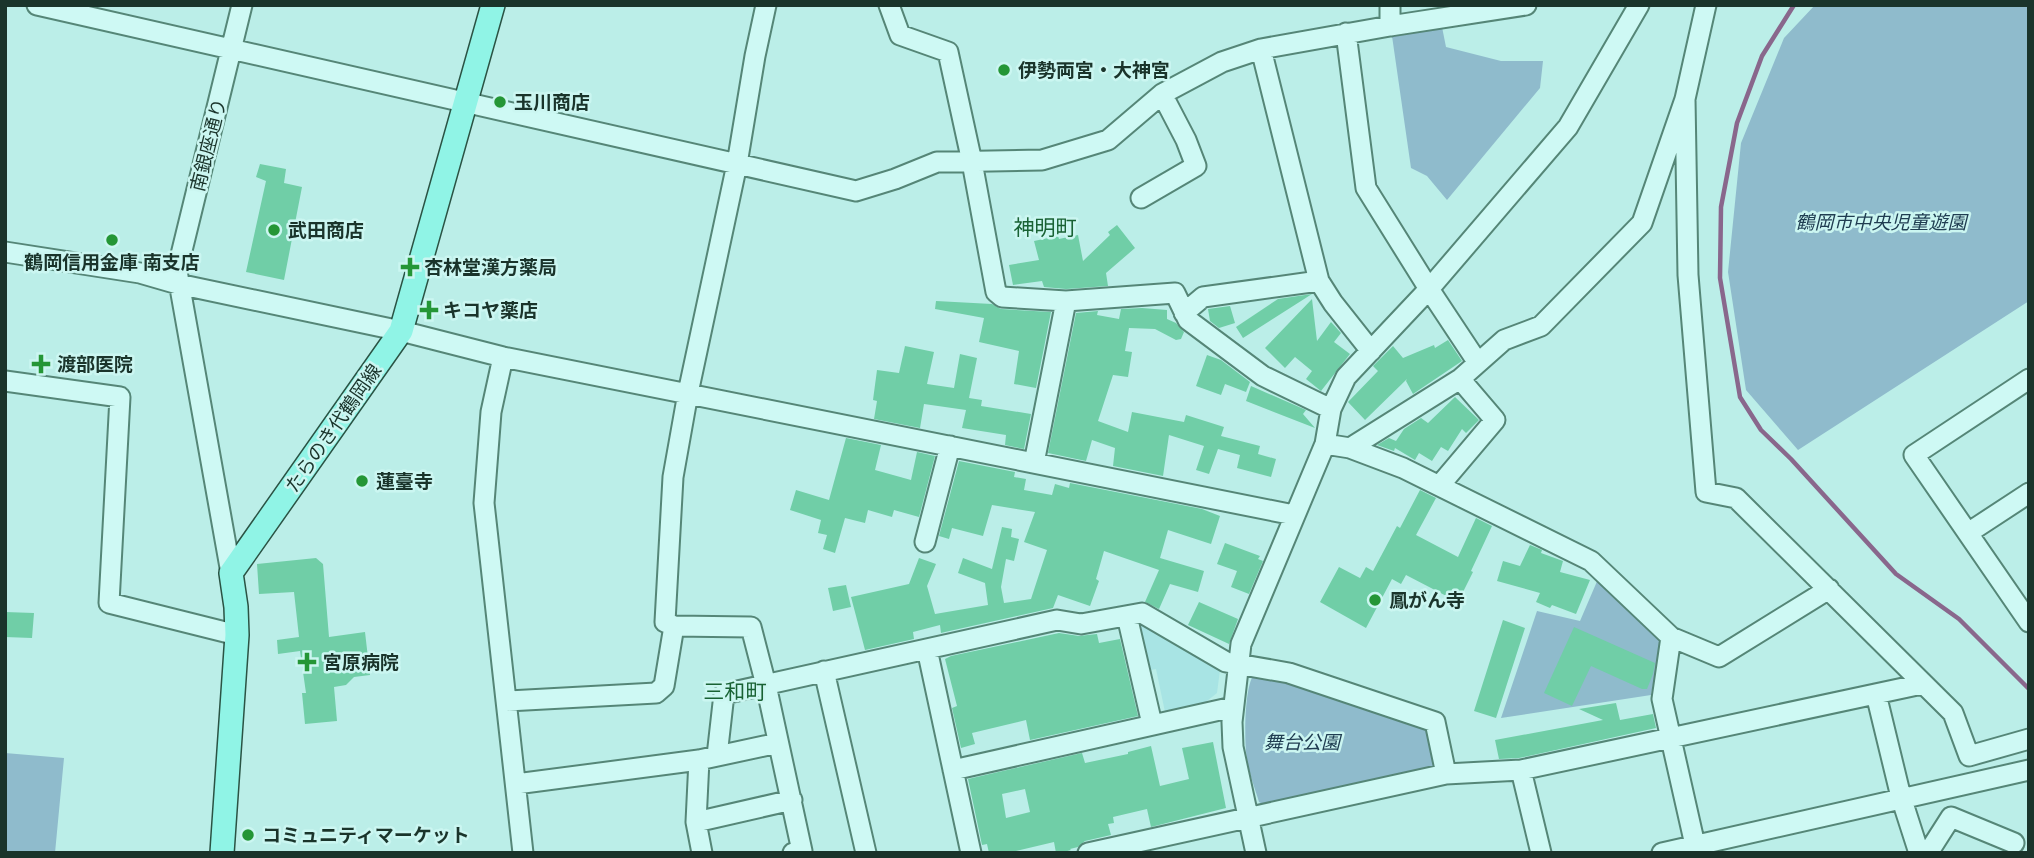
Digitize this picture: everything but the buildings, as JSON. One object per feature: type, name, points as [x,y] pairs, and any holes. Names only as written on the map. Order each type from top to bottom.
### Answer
[{"type":"main road","name":"たらのき代鶴岡線","points":[[231,573],[401,331],[493,5]]},
{"type":"main road","points":[[222,853],[237,635],[231,573]]},
{"type":"street","points":[[37,5],[856,191],[937,162],[1042,160],[1108,140],[1162,94],[1222,62],[1261,49],[1526,5]]},
{"type":"street","name":"南銀座通り","points":[[231,573],[177,271],[242,5]]},
{"type":"street","points":[[766,5],[737,164],[688,393],[673,477],[665,622],[674,626],[751,627],[802,851],[793,853]]},
{"type":"street","points":[[889,5],[900,35],[948,52],[996,292],[1002,297],[1066,301],[1175,293],[1188,320],[1264,376],[1331,409]]},
{"type":"street","points":[[1390,5],[1390,26]]},
{"type":"street","points":[[1256,853],[1233,747],[1233,706],[1241,644],[1325,444],[1331,409],[1346,377],[1429,289],[1567,127],[1639,5]]},
{"type":"street","points":[[1350,448],[1460,379],[1504,340],[1541,326],[1642,222],[1685,99],[1706,5]]},
{"type":"street","points":[[1346,33],[1366,188],[1478,363]]},
{"type":"street","points":[[1261,49],[1319,281],[1371,351]]},
{"type":"street","points":[[1141,198],[1196,166],[1162,94]]},
{"type":"street","points":[[1685,99],[1688,275],[1706,492],[1736,498],[1953,713],[1969,756],[2029,739]]},
{"type":"street","points":[[5,253],[140,273],[178,284],[401,331],[503,357],[1294,515]]},
{"type":"street","points":[[1184,313],[1203,297],[1319,281]]},
{"type":"street","points":[[1034,463],[1066,301]]},
{"type":"street","points":[[503,357],[491,412],[484,503],[523,853]]},
{"type":"street","points":[[1440,485],[1495,420],[1460,379]]},
{"type":"street","points":[[5,381],[120,397],[109,603],[237,635]]},
{"type":"street","points":[[2027,383],[1914,455],[2029,622]]},
{"type":"street","points":[[1325,444],[1350,448],[1403,468],[1591,561],[1671,637],[1719,657],[1829,589]]},
{"type":"street","points":[[925,542],[950,446]]},
{"type":"street","points":[[1968,533],[2029,492]]},
{"type":"street","points":[[702,853],[696,822],[724,694],[1057,620],[1081,624],[1142,613],[1226,662],[1289,673],[1435,722],[1446,774]]},
{"type":"street","points":[[1127,616],[1152,724]]},
{"type":"street","points":[[506,701],[656,693],[664,686],[674,626]]},
{"type":"street","points":[[1671,637],[1662,699],[1695,845]]},
{"type":"street","points":[[927,649],[971,853]]},
{"type":"street","points":[[824,671],[866,853]]},
{"type":"street","points":[[1088,853],[1446,774],[1521,770],[1922,684]]},
{"type":"street","points":[[1876,694],[1901,797],[1919,853]]},
{"type":"street","points":[[953,769],[1233,706]]},
{"type":"street","points":[[516,784],[708,758],[778,743]]},
{"type":"street","points":[[1662,853],[2029,769]]},
{"type":"street","points":[[1521,770],[1541,853]]},
{"type":"street","points":[[696,822],[792,800]]},
{"type":"street","points":[[1928,853],[1951,817],[2014,843]]},
{"type":"shaded area","points":[[1146,623],[1215,662],[1220,670],[1217,693],[1203,704],[1165,712],[1156,669],[1145,671],[1135,625]]},
{"type":"green space","name":"鶴岡市中央児童遊園","points":[[1815,5],[2029,5],[2029,301],[1798,450],[1746,390],[1728,272],[1741,143],[1784,38]]},
{"type":"green space","points":[[1442,27],[1446,47],[1501,61],[1543,61],[1540,88],[1447,200],[1427,176],[1411,168],[1392,36]]},
{"type":"green space","points":[[1598,579],[1662,636],[1651,695],[1501,718],[1537,611],[1580,621]]},
{"type":"green space","name":"舞台公園","points":[[1255,673],[1288,677],[1429,726],[1437,764],[1432,771],[1266,806],[1259,802],[1246,751],[1247,701],[1251,679]]},
{"type":"green space","points":[[5,753],[64,758],[55,853],[5,853]]},
{"type":"waterway","points":[[1794,5],[1762,56],[1737,123],[1721,207],[1720,278],[1740,397],[1761,430],[1896,574],[1959,619],[2029,689]]},
{"type":"place","name":"伊勢両宮・大神宮","points":[[1004,70]]},
{"type":"place","name":"玉川商店","points":[[500,102]]},
{"type":"place","name":"武田商店","points":[[274,230]]},
{"type":"place","name":"鶴岡信用金庫 南支店","points":[[112,240]]},
{"type":"place","name":"杏林堂漢方薬局","points":[[410,267]]},
{"type":"place","name":"キコヤ薬店","points":[[429,310]]},
{"type":"place","name":"渡部医院","points":[[41,364]]},
{"type":"place","name":"蓮臺寺","points":[[362,481]]},
{"type":"place","name":"鳳がん寺","points":[[1375,600]]},
{"type":"place","name":"宮原病院","points":[[307,662]]},
{"type":"place","name":"コミュニティマーケット","points":[[248,835]]},
{"type":"district","name":"神明町","points":[[1045,228]]},
{"type":"district","name":"三和町","points":[[735,692]]}]
